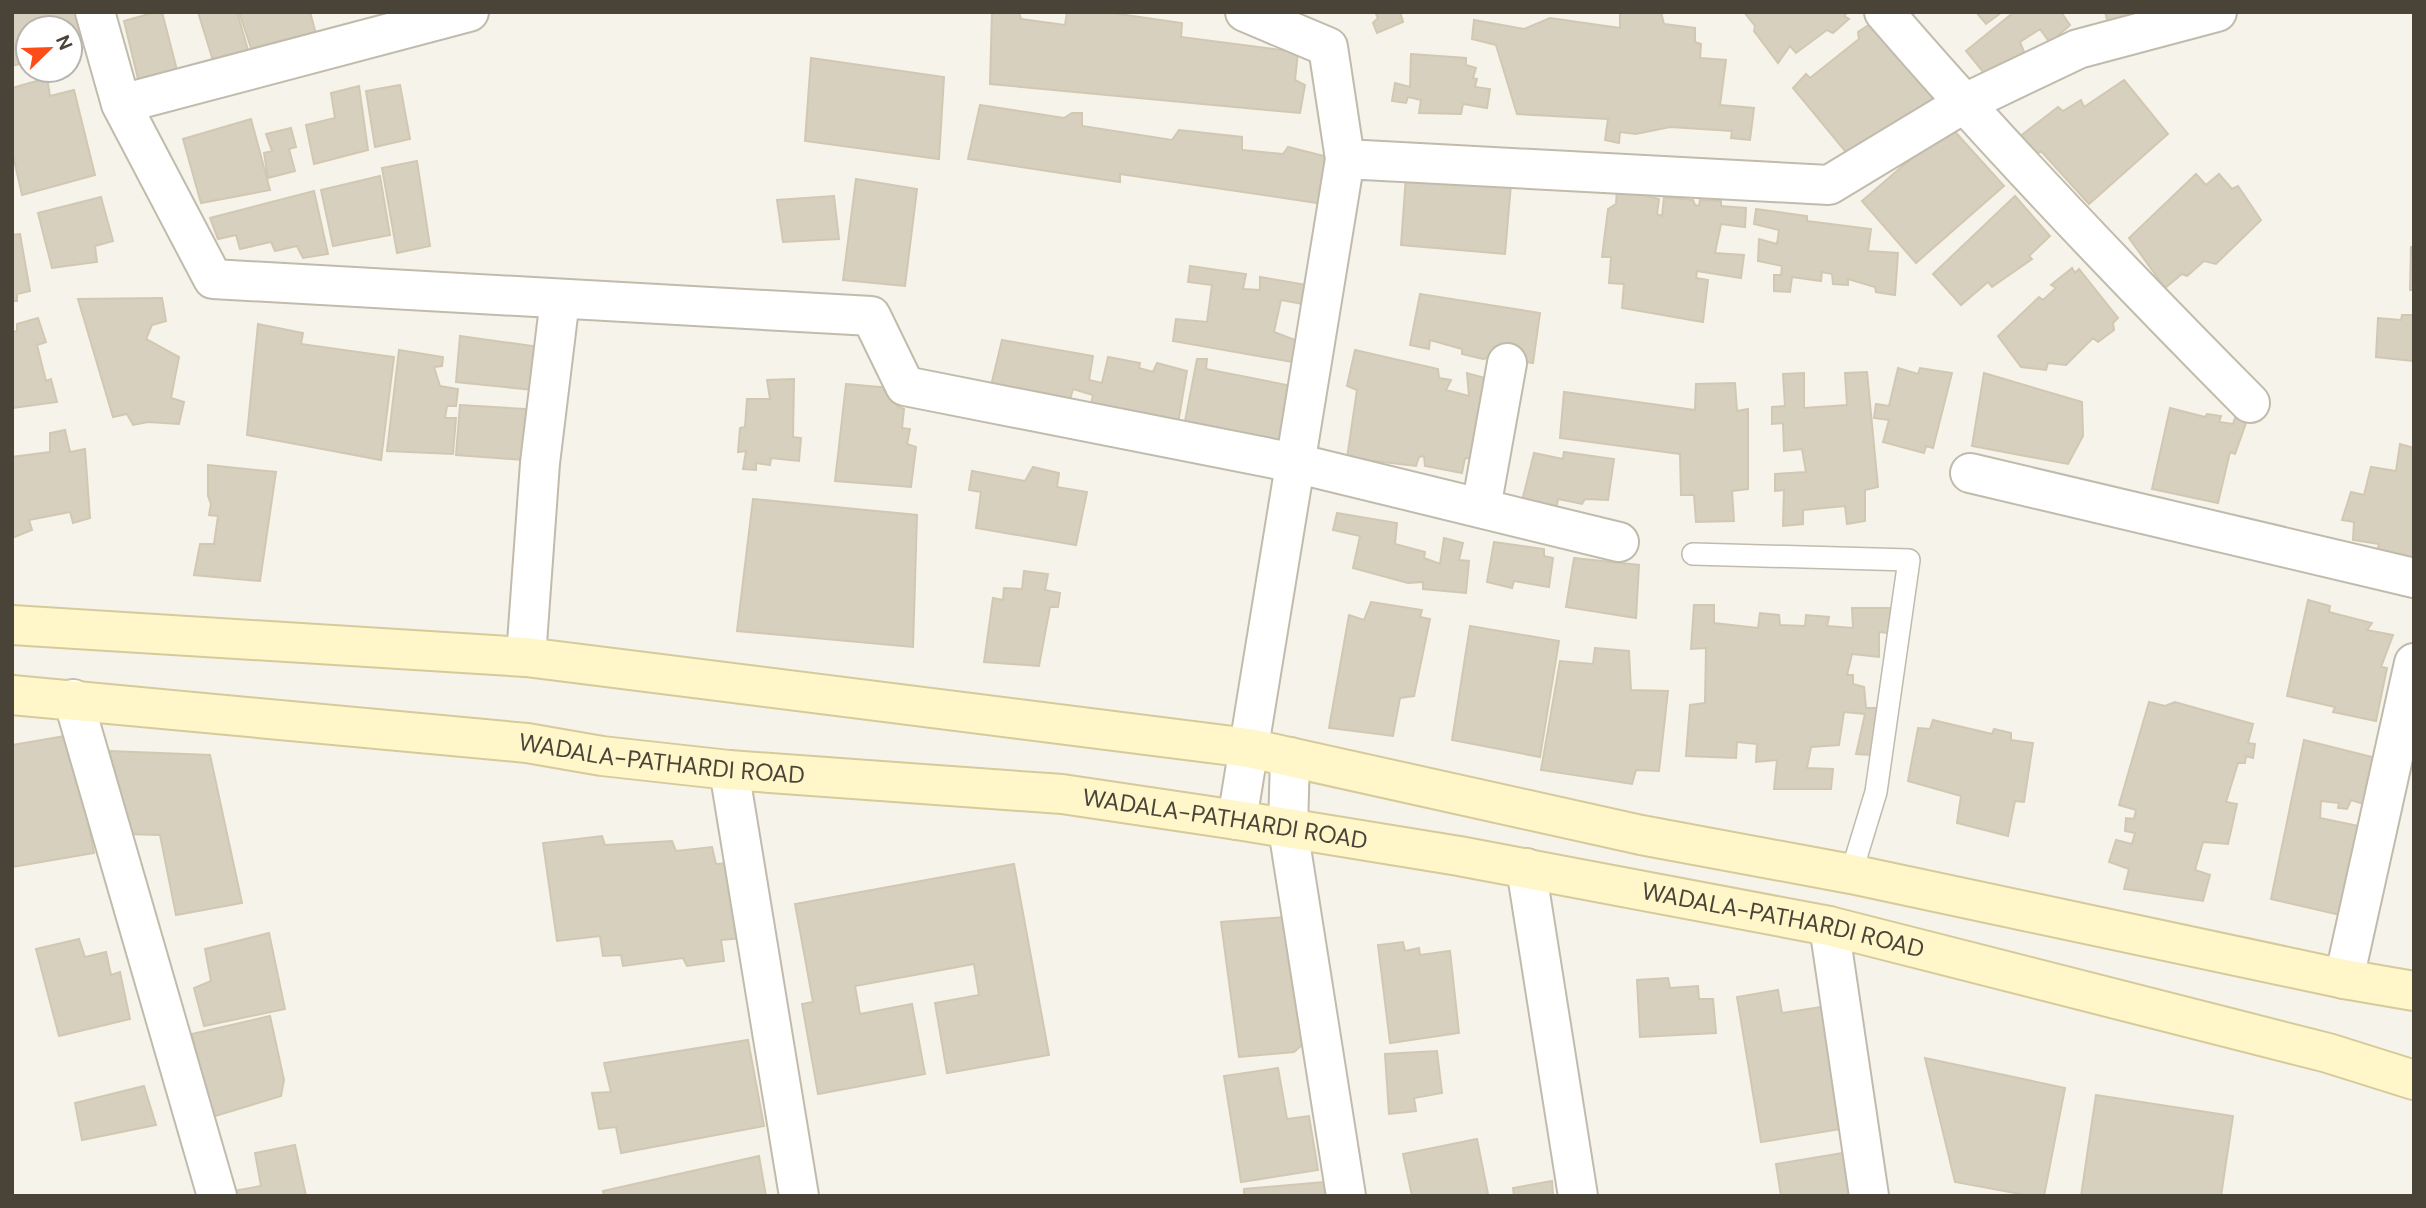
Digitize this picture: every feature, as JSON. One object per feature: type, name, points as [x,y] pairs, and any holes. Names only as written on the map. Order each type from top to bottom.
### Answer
[{"type":"main road","points":[[12,625],[526,657],[1249,748],[1641,835],[1852,874],[2344,979],[2414,991]]},
{"type":"main road","name":"WADALA-PATHARDI ROAD","points":[[12,695],[527,743],[729,770],[1062,794],[1237,820],[1526,868],[1829,926],[2328,1053],[2414,1080]]},
{"type":"street","points":[[95,12],[121,104],[213,279],[871,316],[905,386],[1295,463],[1619,542]]},
{"type":"street","points":[[121,104],[346,28],[469,12]]},
{"type":"street","points":[[1237,820],[1345,159],[1328,47],[1245,12]]},
{"type":"street","points":[[1884,12],[1962,104],[2110,262],[2250,403]]},
{"type":"street","points":[[1345,159],[1829,185],[1962,104],[2078,49],[2217,12]]},
{"type":"street","points":[[526,657],[540,463],[561,299]]},
{"type":"street","points":[[1481,508],[1507,363]]},
{"type":"street","points":[[1970,473],[2414,579]]},
{"type":"street","points":[[2344,979],[2414,663]]},
{"type":"street","points":[[73,699],[217,1196]]},
{"type":"street","points":[[1290,757],[1288,829],[1346,1196]]},
{"type":"street","points":[[729,770],[799,1196]]},
{"type":"street","points":[[1526,868],[1578,1196]]},
{"type":"street","points":[[1829,926],[1869,1196]]},
{"type":"lane","points":[[1693,554],[1909,559],[1876,792],[1852,874]]},
{"type":"building","points":[[12,12],[84,12],[90,32],[84,34],[84,14],[14,14],[12,66]]},
{"type":"building","points":[[162,12],[178,74],[139,83],[124,21]]},
{"type":"building","points":[[198,12],[237,12],[250,57],[215,67]]},
{"type":"building","points":[[239,12],[310,12],[316,34],[254,57]]},
{"type":"building","points":[[992,12],[1019,12],[1021,19],[1065,25],[1067,12],[1105,12],[1182,23],[1181,37],[1298,52],[1295,80],[1305,85],[1300,113],[990,84]]},
{"type":"building","points":[[1375,12],[1400,12],[1403,22],[1377,33],[1373,23],[1378,18]]},
{"type":"building","points":[[1620,12],[1661,12],[1664,24],[1695,28],[1695,42],[1701,44],[1700,58],[1726,60],[1720,105],[1754,108],[1750,140],[1731,138],[1732,131],[1670,127],[1636,134],[1620,132],[1619,143],[1605,140],[1608,119],[1517,114],[1496,45],[1472,39],[1474,20],[1524,29],[1550,18],[1620,28]]},
{"type":"building","points":[[1744,12],[1848,12],[1844,16],[1849,19],[1833,33],[1827,30],[1796,53],[1790,46],[1778,63],[1754,31],[1755,26]]},
{"type":"building","points":[[1976,12],[2002,12],[1986,24]]},
{"type":"building","points":[[2014,12],[2061,12],[2070,25],[2050,43],[2040,29],[2020,42],[2025,54],[1988,78],[1966,51]]},
{"type":"building","points":[[2105,12],[2141,12],[2108,23]]},
{"type":"building","points":[[1873,22],[1936,98],[1855,163],[1793,88],[1806,74],[1810,78],[1859,39],[1858,32]]},
{"type":"building","points":[[1411,54],[1466,58],[1466,65],[1476,68],[1473,78],[1477,79],[1475,87],[1490,89],[1487,108],[1463,104],[1461,114],[1419,113],[1421,100],[1408,97],[1406,103],[1392,101],[1395,83],[1410,87]]},
{"type":"building","points":[[811,58],[944,77],[939,159],[805,141]]},
{"type":"building","points":[[2124,80],[2168,134],[2089,204],[2041,151],[2025,162],[2010,144],[2058,107],[2063,111],[2081,100],[2084,107]]},
{"type":"building","points":[[26,84],[48,84],[50,96],[74,90],[95,175],[22,195],[12,151],[12,88]]},
{"type":"building","points":[[400,85],[410,139],[375,147],[366,91]]},
{"type":"building","points":[[359,86],[368,150],[314,164],[306,125],[335,118],[331,93]]},
{"type":"building","points":[[980,105],[1064,118],[1072,113],[1082,113],[1082,126],[1172,140],[1179,130],[1242,137],[1242,150],[1283,154],[1288,147],[1328,157],[1324,204],[1120,174],[1120,182],[968,159]]},
{"type":"building","points":[[251,119],[270,190],[201,203],[183,139]]},
{"type":"building","points":[[1948,124],[2004,186],[1916,263],[1862,201],[1913,157],[1911,149]]},
{"type":"building","points":[[291,128],[296,147],[289,149],[295,171],[268,178],[264,153],[272,151],[266,134]]},
{"type":"building","points":[[417,161],[430,246],[397,253],[382,168]]},
{"type":"building","points":[[2196,174],[2206,185],[2219,174],[2232,189],[2238,186],[2261,220],[2216,264],[2204,261],[2187,276],[2182,274],[2165,288],[2129,238]]},
{"type":"building","points":[[380,176],[390,235],[333,246],[321,190]]},
{"type":"building","points":[[1406,176],[1511,184],[1505,254],[1401,245]]},
{"type":"building","points":[[856,179],[917,189],[905,286],[843,280]]},
{"type":"building","points":[[1617,189],[1659,199],[1657,214],[1662,216],[1664,197],[1693,200],[1695,205],[1699,206],[1700,200],[1721,201],[1721,206],[1746,208],[1745,227],[1721,224],[1715,253],[1744,255],[1741,278],[1697,271],[1696,278],[1708,280],[1703,322],[1622,308],[1624,284],[1609,283],[1611,257],[1602,257],[1608,209],[1616,204]]},
{"type":"building","points":[[314,191],[328,254],[303,258],[297,246],[275,251],[271,242],[240,249],[236,235],[218,239],[210,218]]},
{"type":"building","points":[[834,196],[839,239],[783,242],[777,200]]},
{"type":"building","points":[[2015,196],[2050,236],[2029,256],[2032,259],[1992,287],[1988,282],[1961,305],[1933,274]]},
{"type":"building","points":[[101,197],[113,241],[95,246],[97,262],[52,268],[38,213]]},
{"type":"building","points":[[1756,209],[1807,216],[1807,221],[1871,229],[1868,251],[1898,253],[1895,295],[1876,292],[1875,287],[1848,279],[1848,285],[1833,284],[1832,274],[1822,272],[1821,281],[1792,277],[1790,292],[1774,291],[1774,275],[1781,275],[1782,266],[1758,261],[1759,239],[1777,244],[1779,230],[1754,224]]},
{"type":"building","points":[[20,234],[30,291],[17,294],[17,301],[12,301],[12,235]]},
{"type":"building","points":[[2411,247],[2414,247],[2414,290],[2410,290]]},
{"type":"building","points":[[1190,266],[1246,274],[1243,289],[1260,290],[1260,277],[1307,285],[1303,304],[1281,300],[1274,332],[1300,342],[1298,363],[1173,341],[1176,319],[1207,322],[1212,285],[1188,282]]},
{"type":"building","points":[[2072,268],[2075,273],[2079,269],[2118,318],[2113,323],[2114,330],[2098,342],[2093,338],[2066,365],[2048,363],[2046,370],[2021,367],[1998,336],[2039,297],[2043,300],[2056,288],[2051,285]]},
{"type":"building","points":[[1420,294],[1540,313],[1533,363],[1493,357],[1483,359],[1462,354],[1462,349],[1430,340],[1429,349],[1410,345]]},
{"type":"building","points":[[162,298],[166,321],[152,325],[146,339],[179,357],[171,398],[184,402],[179,424],[148,422],[133,425],[127,414],[113,417],[78,299]]},
{"type":"building","points":[[2402,315],[2414,315],[2414,398],[2413,361],[2376,357],[2378,318],[2401,320]]},
{"type":"building","points":[[38,318],[46,342],[37,345],[46,381],[51,379],[57,402],[12,408],[12,332],[17,331],[17,324]]},
{"type":"building","points":[[258,324],[303,333],[301,344],[394,357],[381,460],[247,435]]},
{"type":"building","points":[[460,336],[547,348],[543,391],[456,382]]},
{"type":"building","points":[[1002,340],[1093,356],[1089,380],[1102,383],[1108,357],[1140,363],[1139,368],[1153,372],[1157,363],[1187,371],[1177,429],[1089,414],[1093,395],[1073,389],[1067,410],[989,394]]},
{"type":"building","points":[[399,350],[443,357],[442,366],[434,367],[440,386],[458,389],[456,406],[447,406],[445,418],[456,418],[453,454],[387,451]]},
{"type":"building","points":[[1355,350],[1438,369],[1439,378],[1451,380],[1446,390],[1469,396],[1467,373],[1499,382],[1481,460],[1465,458],[1462,473],[1425,466],[1424,456],[1419,457],[1416,466],[1347,458],[1357,390],[1347,386]]},
{"type":"building","points":[[1197,359],[1207,359],[1206,369],[1297,387],[1285,451],[1182,437]]},
{"type":"building","points":[[1898,368],[1918,374],[1920,368],[1952,373],[1933,448],[1926,446],[1924,453],[1883,442],[1889,420],[1874,418],[1876,404],[1889,406]]},
{"type":"building","points":[[1867,372],[1878,487],[1865,490],[1865,521],[1847,524],[1845,506],[1803,510],[1803,524],[1783,526],[1784,490],[1775,491],[1775,474],[1806,472],[1802,449],[1784,451],[1783,423],[1772,424],[1772,407],[1785,406],[1783,374],[1804,373],[1804,408],[1847,405],[1845,373]]},
{"type":"building","points":[[1984,373],[2082,402],[2083,436],[2068,464],[1972,446]]},
{"type":"building","points":[[794,379],[793,437],[801,438],[799,461],[771,458],[770,465],[756,463],[756,470],[743,469],[746,451],[738,452],[740,428],[745,427],[747,399],[770,399],[767,380]]},
{"type":"building","points":[[1735,383],[1737,411],[1748,409],[1748,489],[1732,491],[1734,521],[1696,522],[1694,495],[1681,495],[1680,454],[1560,438],[1564,392],[1695,410],[1696,384]]},
{"type":"building","points":[[846,384],[902,389],[897,406],[904,409],[902,428],[910,429],[907,444],[916,447],[911,487],[835,481]]},
{"type":"building","points":[[460,405],[541,410],[537,461],[456,455]]},
{"type":"building","points":[[2170,408],[2205,417],[2207,414],[2221,416],[2219,422],[2233,424],[2235,418],[2246,423],[2235,454],[2230,452],[2218,503],[2152,489]]},
{"type":"building","points":[[65,430],[70,452],[85,449],[90,518],[73,523],[70,512],[29,520],[32,530],[12,538],[12,457],[50,452],[50,433]]},
{"type":"building","points":[[2400,444],[2414,448],[2414,554],[2411,566],[2375,558],[2379,544],[2353,540],[2354,522],[2342,520],[2351,492],[2364,495],[2371,467],[2396,471]]},
{"type":"building","points":[[1564,452],[1614,459],[1608,500],[1585,499],[1582,504],[1558,499],[1556,510],[1521,505],[1534,453],[1563,459]]},
{"type":"building","points":[[208,465],[276,472],[260,581],[194,575],[200,544],[214,544],[218,516],[209,515],[211,504],[208,496]]},
{"type":"building","points":[[1033,467],[1059,473],[1057,487],[1087,492],[1076,545],[976,528],[981,492],[969,490],[972,471],[1025,481]]},
{"type":"building","points":[[753,499],[917,515],[913,647],[737,631]]},
{"type":"building","points":[[1337,513],[1397,523],[1395,544],[1425,552],[1424,558],[1440,564],[1444,538],[1463,543],[1459,560],[1469,561],[1466,593],[1423,589],[1423,582],[1408,583],[1353,568],[1360,536],[1333,530]]},
{"type":"building","points":[[1494,542],[1544,549],[1544,556],[1553,558],[1549,587],[1514,581],[1512,588],[1487,582]]},
{"type":"building","points":[[1574,558],[1639,565],[1636,618],[1566,607]]},
{"type":"building","points":[[1024,571],[1048,574],[1045,590],[1060,593],[1058,607],[1050,607],[1039,666],[984,662],[993,598],[1003,600],[1004,588],[1022,589]]},
{"type":"building","points":[[2308,600],[2330,606],[2329,612],[2372,623],[2367,630],[2393,635],[2381,667],[2387,668],[2376,721],[2333,712],[2335,707],[2287,696]]},
{"type":"building","points":[[1371,602],[1422,610],[1420,617],[1430,619],[1414,696],[1400,698],[1393,736],[1329,728],[1349,615],[1364,620]]},
{"type":"building","points":[[1694,605],[1714,605],[1714,623],[1758,628],[1760,613],[1779,615],[1780,625],[1805,626],[1806,615],[1829,617],[1827,626],[1853,628],[1852,608],[1899,608],[1897,634],[1879,632],[1879,657],[1852,654],[1847,675],[1853,675],[1853,684],[1864,687],[1866,708],[1878,708],[1871,755],[1856,754],[1865,714],[1844,712],[1839,745],[1811,747],[1807,768],[1833,769],[1831,789],[1774,789],[1777,760],[1756,762],[1757,744],[1737,742],[1736,758],[1686,756],[1690,705],[1705,703],[1706,648],[1691,649]]},
{"type":"building","points":[[1470,626],[1559,641],[1540,757],[1452,740]]},
{"type":"building","points":[[1595,648],[1629,651],[1631,690],[1668,691],[1659,771],[1636,770],[1632,784],[1541,770],[1560,661],[1593,664]]},
{"type":"building","points":[[2149,702],[2165,706],[2175,702],[2253,724],[2248,743],[2255,744],[2253,758],[2246,756],[2245,763],[2238,763],[2226,802],[2237,804],[2228,844],[2203,842],[2195,870],[2210,875],[2203,901],[2124,889],[2129,869],[2109,862],[2116,840],[2132,844],[2135,833],[2125,831],[2126,818],[2134,819],[2136,810],[2119,805]]},
{"type":"building","points":[[1933,720],[1992,734],[1994,729],[2011,733],[2011,740],[2033,743],[2024,802],[2015,801],[2008,836],[1957,823],[1961,796],[1908,781],[1918,728],[1930,729]]},
{"type":"building","points":[[71,735],[94,853],[12,867],[12,745]]},
{"type":"building","points":[[2304,740],[2384,760],[2373,807],[2351,800],[2347,809],[2338,808],[2339,803],[2321,801],[2320,818],[2373,829],[2349,917],[2271,899]]},
{"type":"building","points":[[109,751],[210,755],[242,903],[176,915],[160,835],[127,834]]},
{"type":"building","points":[[602,836],[605,845],[672,841],[676,851],[712,847],[716,864],[730,863],[742,938],[721,940],[724,961],[687,966],[683,958],[623,966],[621,955],[603,956],[600,936],[557,941],[543,843]]},
{"type":"building","points":[[1014,864],[1049,1055],[947,1073],[935,1003],[979,995],[974,964],[855,986],[860,1014],[912,1004],[925,1074],[818,1094],[802,1004],[813,1002],[795,904]]},
{"type":"building","points":[[1285,917],[1319,1042],[1302,1045],[1294,1052],[1239,1057],[1221,922]]},
{"type":"building","points":[[269,933],[285,1009],[204,1026],[194,988],[211,981],[205,949]]},
{"type":"building","points":[[79,939],[85,957],[106,952],[111,975],[120,972],[130,1019],[59,1036],[36,949]]},
{"type":"building","points":[[1403,942],[1405,951],[1419,948],[1420,955],[1450,951],[1459,1033],[1390,1043],[1378,945]]},
{"type":"building","points":[[1668,978],[1670,988],[1698,986],[1699,999],[1713,999],[1716,1033],[1640,1037],[1637,980]]},
{"type":"building","points":[[1778,990],[1782,1013],[1822,1007],[1841,1129],[1761,1142],[1737,997]]},
{"type":"building","points":[[270,1016],[284,1080],[281,1096],[212,1117],[192,1034]]},
{"type":"building","points":[[748,1040],[764,1126],[621,1153],[616,1127],[599,1129],[592,1093],[611,1092],[604,1063]]},
{"type":"building","points":[[1437,1051],[1442,1093],[1414,1098],[1416,1111],[1389,1114],[1385,1054]]},
{"type":"building","points":[[1925,1058],[2065,1088],[2044,1196],[1955,1182]]},
{"type":"building","points":[[1278,1068],[1287,1119],[1309,1116],[1318,1170],[1241,1182],[1224,1076]]},
{"type":"building","points":[[144,1086],[156,1125],[82,1140],[75,1103]]},
{"type":"building","points":[[2096,1095],[2233,1116],[2221,1196],[2081,1196]]},
{"type":"building","points":[[1477,1139],[1488,1194],[1412,1196],[1403,1154]]},
{"type":"building","points":[[295,1145],[306,1196],[234,1196],[233,1191],[261,1186],[255,1153]]},
{"type":"building","points":[[1849,1152],[1856,1196],[1781,1196],[1776,1164]]},
{"type":"building","points":[[759,1156],[766,1196],[604,1196],[603,1191]]},
{"type":"building","points":[[1335,1181],[1336,1196],[1244,1196],[1244,1189]]},
{"type":"building","points":[[1552,1181],[1553,1196],[1514,1196],[1513,1188]]}]
